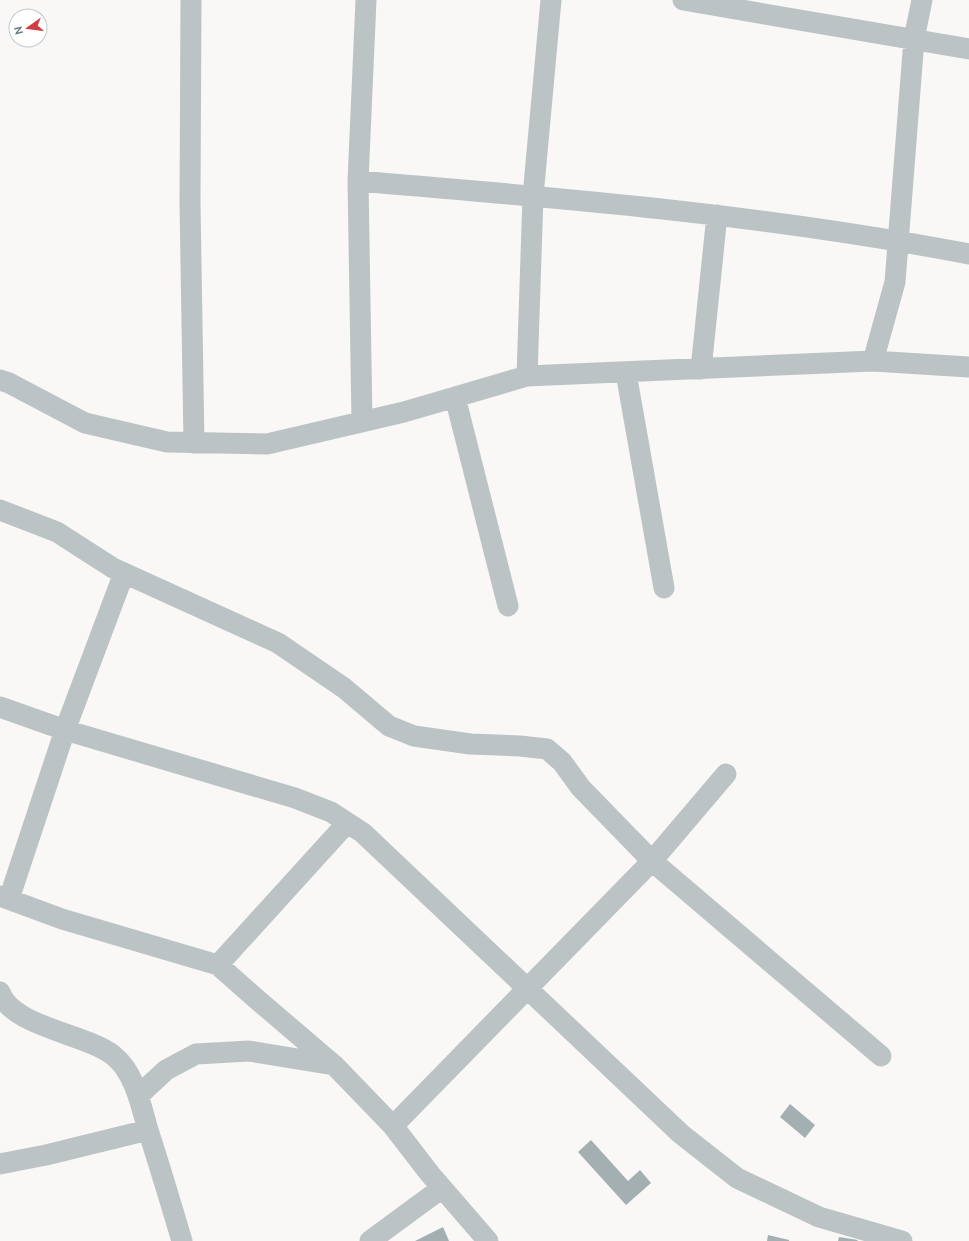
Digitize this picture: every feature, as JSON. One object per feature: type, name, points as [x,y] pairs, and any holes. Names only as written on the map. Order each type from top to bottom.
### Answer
[{"type":"street","points":[[190,0],[190,203],[194,443]]},
{"type":"street","points":[[362,422],[358,181],[366,0]]},
{"type":"street","points":[[527,376],[533,196],[551,0]]},
{"type":"street","points":[[683,0],[969,49]]},
{"type":"street","points":[[873,361],[895,282],[914,39],[922,0]]},
{"type":"street","points":[[358,181],[533,196],[717,215],[898,240],[969,254]]},
{"type":"street","points":[[701,369],[717,215]]},
{"type":"street","points":[[0,380],[10,383],[85,423],[167,442],[267,444],[404,412],[527,376],[626,373],[873,361],[969,367]]},
{"type":"street","points":[[626,373],[664,588]]},
{"type":"street","points":[[455,397],[508,606]]},
{"type":"street","points":[[0,510],[57,532],[124,573],[278,643],[344,688],[389,726],[414,736],[470,744],[520,746],[547,749],[562,762],[581,788],[652,861],[881,1056]]},
{"type":"street","points":[[124,573],[4,898],[62,919],[218,965],[335,1066],[393,1126],[442,1188],[488,1241]]},
{"type":"street","points":[[0,707],[65,730],[295,798],[331,812],[363,833],[681,1134],[737,1178],[819,1217],[902,1241]]},
{"type":"street","points":[[393,1126],[652,861],[726,774]]},
{"type":"street","points":[[218,965],[347,823]]},
{"type":"street","points":[[0,992],[14,1011],[45,1026],[105,1049],[124,1065],[138,1096],[182,1241]]},
{"type":"street","points":[[138,1096],[166,1070],[196,1054],[249,1051],[335,1066]]},
{"type":"street","points":[[0,1164],[46,1155],[148,1130]]},
{"type":"street","points":[[370,1241],[442,1188]]},
{"type":"building","points":[[790,1104],[815,1125],[805,1138],[780,1117]]},
{"type":"building","points":[[591,1140],[628,1181],[640,1170],[651,1183],[626,1205],[578,1152]]},
{"type":"building","points":[[443,1227],[449,1241],[415,1241]]},
{"type":"building","points":[[768,1235],[789,1240],[789,1241],[767,1241]]},
{"type":"building","points":[[839,1237],[858,1240],[838,1241]]}]
